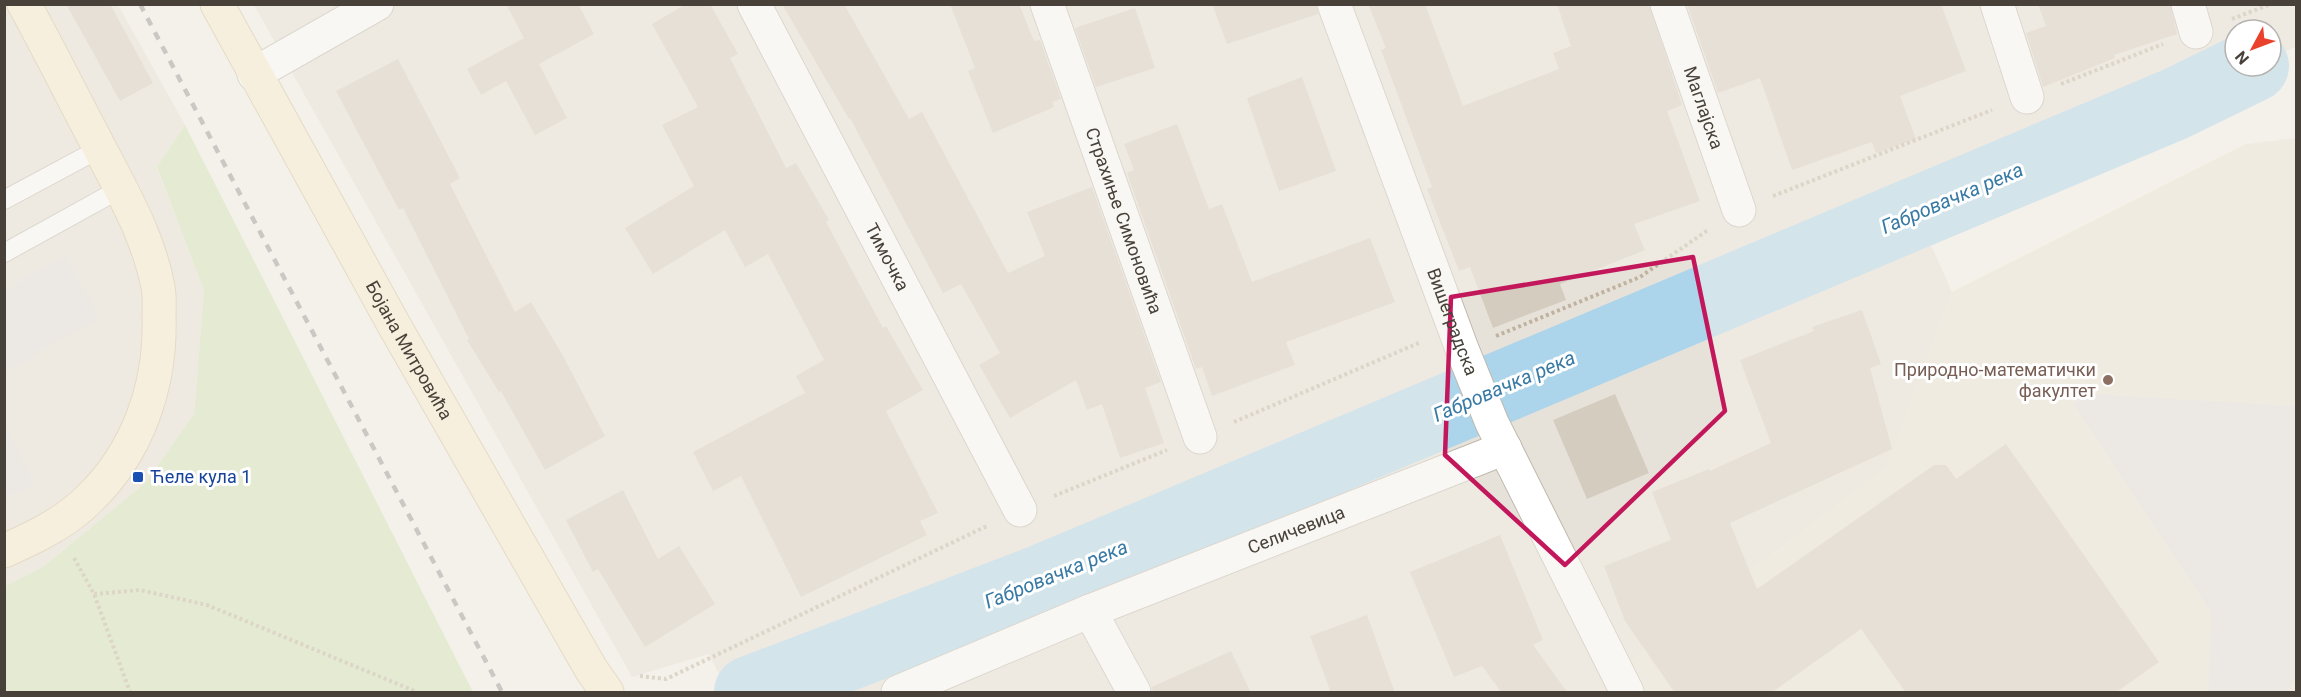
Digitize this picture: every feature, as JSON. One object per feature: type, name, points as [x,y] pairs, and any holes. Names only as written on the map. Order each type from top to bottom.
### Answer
[{"type":"street","points":[[4,551],[57,525],[90,499],[129,450],[153,386],[160,348],[159,289],[144,236],[24,4]]},
{"type":"street","name":"Бојана Митровића","points":[[217,4],[405,345],[607,693]]},
{"type":"street","points":[[254,74],[377,4]]},
{"type":"street","name":"Тимочка","points":[[754,4],[1020,510]]},
{"type":"street","name":"Страхиње Симоновића","points":[[1047,4],[1200,437]]},
{"type":"street","name":"Вишеградска","points":[[1334,4],[1458,338],[1498,436],[1627,693]]},
{"type":"street","name":"Маглајска","points":[[1667,4],[1739,210]]},
{"type":"street","points":[[1997,4],[2027,97]]},
{"type":"street","name":"Селичевица","points":[[898,693],[1498,436]]},
{"type":"street","points":[[1090,611],[1134,693]]},
{"type":"lane","points":[[4,200],[99,149]]},
{"type":"lane","points":[[4,253],[120,189]]},
{"type":"path","points":[[1458,338],[1495,336],[1640,277],[1739,210],[2027,97],[2192,18],[2271,4]]},
{"type":"path","points":[[57,525],[94,594],[130,693]]},
{"type":"path","points":[[94,594],[140,590],[207,605],[417,693]]},
{"type":"highlighted area","points":[[1693,257],[1725,411],[1565,565],[1445,455],[1451,297]]},
{"type":"shaded area","points":[[2296,4],[2296,47],[2283,52],[2283,18],[2223,18],[2223,76],[1911,200],[1952,292],[1887,468],[1623,667],[1638,692],[727,692],[709,654],[632,677],[254,5]]},
{"type":"shaded area","points":[[5,5],[118,5],[185,125],[157,168],[204,291],[194,414],[145,483],[43,567],[5,586]]},
{"type":"shaded area","name":"Природно-математички факултет","points":[[2296,138],[2295,692],[1638,692],[1623,667],[1887,468],[1952,292],[2246,144]]},
{"type":"shaded area","points":[[67,256],[99,318],[5,372],[5,290]]},
{"type":"shaded area","points":[[2092,394],[2296,406],[2296,676],[2287,692],[2208,692],[2211,612],[2073,404]]},
{"type":"shaded area","points":[[5,423],[34,484],[4,498]]},
{"type":"green space","points":[[185,125],[473,692],[5,692],[5,586],[43,567],[145,483],[194,414],[204,291],[157,167]]},
{"type":"building","points":[[66,4],[110,4],[153,83],[120,101]]},
{"type":"building","points":[[506,4],[578,4],[594,34],[539,64],[567,118],[535,135],[506,81],[481,95],[467,69],[524,38]]},
{"type":"building","points":[[686,4],[710,4],[738,54],[730,58],[786,168],[796,163],[829,220],[826,222],[883,328],[886,326],[923,390],[886,411],[938,513],[920,521],[927,535],[801,597],[741,476],[713,491],[693,452],[805,393],[796,376],[824,360],[768,254],[745,267],[725,230],[653,274],[625,228],[694,186],[662,125],[698,107],[652,24]]},
{"type":"building","points":[[782,4],[844,4],[909,119],[922,112],[1008,273],[1045,256],[1027,212],[1092,187],[1161,382],[1145,388],[1164,443],[1120,458],[1102,404],[1087,410],[1076,380],[1010,418],[979,365],[1000,353],[961,284],[943,293],[850,118]]},
{"type":"building","points":[[950,4],[1019,4],[1034,41],[1040,40],[1061,99],[1052,102],[1054,107],[993,133],[968,71],[975,68]]},
{"type":"building","points":[[1212,4],[1316,4],[1318,14],[1227,44]]},
{"type":"building","points":[[1368,4],[1425,4],[1463,106],[1559,69],[1553,53],[1571,46],[1557,4],[1649,4],[1682,105],[1667,111],[1700,201],[1634,224],[1645,250],[1560,284],[1566,300],[1493,328],[1470,267],[1459,271],[1427,189],[1432,187],[1381,50],[1386,48]]},
{"type":"building","points":[[1687,4],[1941,4],[1966,71],[1900,96],[1916,139],[1876,153],[1872,142],[1792,170],[1760,78],[1718,93]]},
{"type":"building","points":[[2038,4],[2170,4],[2177,34],[2114,55],[2115,58],[2043,87],[2026,33],[2046,26]]},
{"type":"building","points":[[1135,8],[1155,68],[1096,87],[1075,28]]},
{"type":"building","points":[[398,59],[460,178],[450,184],[515,312],[531,302],[562,354],[605,436],[545,470],[501,391],[499,392],[467,340],[469,339],[403,208],[399,210],[336,91]]},
{"type":"building","points":[[1302,77],[1336,171],[1279,191],[1247,98]]},
{"type":"building","points":[[1177,124],[1209,209],[1222,204],[1252,282],[1370,238],[1395,302],[1286,342],[1295,365],[1212,396],[1202,367],[1196,369],[1127,173],[1134,170],[1124,144]]},
{"type":"building","points":[[1862,310],[1881,364],[1870,368],[1892,449],[1730,523],[1757,589],[1934,465],[1946,465],[1956,479],[2006,444],[2159,662],[2115,693],[1906,693],[1861,629],[1771,693],[1675,693],[1625,621],[1604,566],[1671,540],[1652,492],[1709,469],[1710,471],[1771,443],[1740,360],[1814,331],[1812,327]]},
{"type":"building","points":[[1615,394],[1649,473],[1587,499],[1553,420]]},
{"type":"building","points":[[623,490],[658,559],[679,546],[715,604],[645,647],[598,569],[593,572],[566,520]]},
{"type":"building","points":[[1500,535],[1543,640],[1533,645],[1568,693],[1502,693],[1482,666],[1454,677],[1410,572]]},
{"type":"building","points":[[1367,615],[1395,693],[1331,693],[1310,636]]},
{"type":"building","points":[[1231,651],[1251,693],[1153,693],[1152,687]]},
{"type":"waterway","name":"Габровачка река","points":[[750,692],[1038,582],[2175,104],[2228,78]]},
{"type":"railway","points":[[140,4],[502,692]]},
{"type":"place","name":"Природно-математички факултет","points":[[2108,380]]},
{"type":"place","name":"Ћеле кула 1","points":[[138,477]]}]
